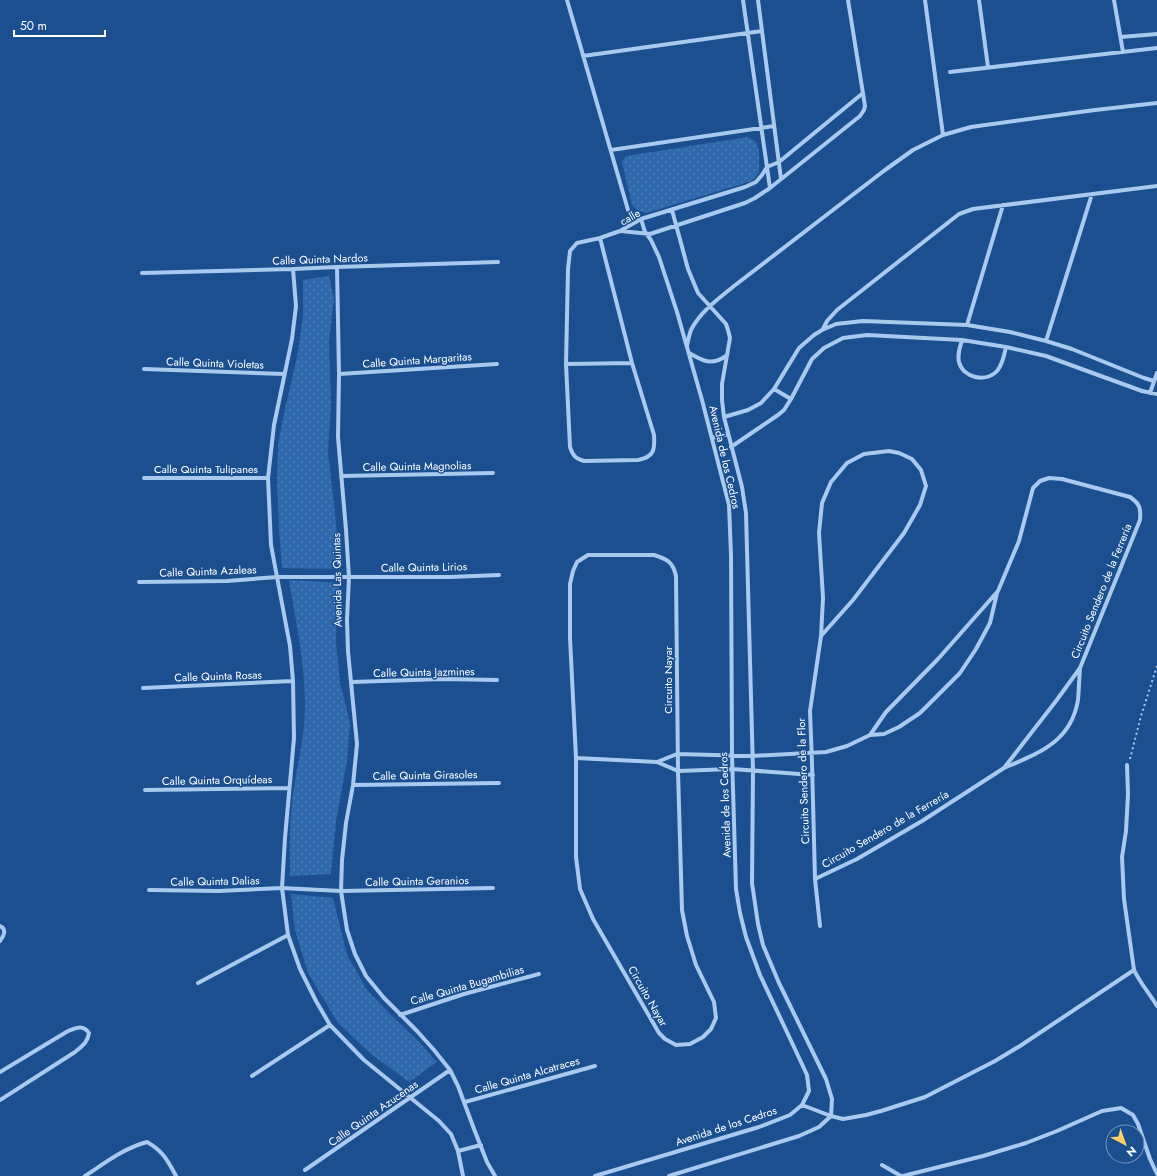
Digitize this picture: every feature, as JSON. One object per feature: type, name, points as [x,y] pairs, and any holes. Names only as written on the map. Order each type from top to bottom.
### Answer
[{"type":"street","points":[[567,0],[628,210],[631,215],[641,219]]},
{"type":"street","points":[[742,0],[770,188]]},
{"type":"street","points":[[758,0],[781,179]]},
{"type":"street","points":[[848,0],[863,93]]},
{"type":"street","points":[[925,0],[943,135]]},
{"type":"street","points":[[979,0],[988,68]]},
{"type":"street","points":[[1114,0],[1123,52]]},
{"type":"street","points":[[583,56],[762,31]]},
{"type":"street","points":[[1121,38],[1157,34]]},
{"type":"street","points":[[950,72],[1157,48]]},
{"type":"street","name":"calle","points":[[620,232],[647,234],[745,203],[755,198],[770,188],[864,110],[865,106],[863,93]]},
{"type":"street","name":"calle","points":[[620,232],[641,219],[745,187],[756,182],[767,168],[779,162],[863,93]]},
{"type":"street","points":[[687,346],[690,332],[694,324],[710,307],[734,286],[913,150],[943,135],[971,127],[1157,103]]},
{"type":"street","points":[[611,150],[774,126]]},
{"type":"street","points":[[822,330],[827,321],[837,310],[959,214],[973,209],[1157,186]]},
{"type":"street","points":[[1046,341],[1092,194]]},
{"type":"street","points":[[967,325],[1003,205]]},
{"type":"street","name":"Avenida de los Cedros","points":[[672,210],[688,269],[698,293],[726,324],[730,338],[722,384],[722,400],[724,417],[742,488],[746,513],[753,771],[752,883],[758,924],[763,945],[779,983],[826,1080],[832,1099],[830,1116]]},
{"type":"street","name":"Avenida de los Cedros","points":[[595,1176],[759,1127],[790,1115],[802,1105],[809,1091],[807,1075],[760,975],[746,937],[740,913],[736,889],[732,770],[731,528],[729,505],[687,346],[659,257],[651,240],[645,232],[641,219]]},
{"type":"street","points":[[600,238],[632,363],[654,435],[655,447],[651,454],[638,460],[584,461],[577,459],[572,453],[570,447],[566,364],[568,269],[570,250],[577,243],[620,232]]},
{"type":"street","name":"Calle Quinta Nardos","points":[[142,273],[498,262]]},
{"type":"street","name":"Avenida Las Quintas","points":[[337,267],[339,374],[338,437],[349,577],[346,620],[357,744],[353,785],[346,823],[341,891],[347,930],[354,954],[366,976],[384,998],[434,1050],[450,1070],[465,1102],[480,1145],[495,1176]]},
{"type":"street","points":[[293,269],[296,306],[292,339],[274,425],[268,478],[271,545],[290,646],[293,681],[294,738],[282,888],[288,935],[300,969],[330,1025],[364,1060],[439,1121],[451,1134],[458,1151],[463,1176]]},
{"type":"street","points":[[724,417],[748,410],[761,403],[774,389],[799,348],[814,335],[836,324],[863,321],[967,325],[1010,332],[1072,349],[1154,381]]},
{"type":"street","points":[[731,447],[778,416],[784,410],[812,359],[824,348],[843,338],[867,335],[962,340],[1006,347],[1046,356],[1150,393],[1157,394]]},
{"type":"street","points":[[962,340],[958,352],[959,362],[963,370],[970,376],[980,378],[989,376],[997,371],[1002,363],[1006,347]]},
{"type":"street","points":[[689,353],[705,361],[712,362],[720,360],[726,356]]},
{"type":"street","points":[[566,364],[632,363]]},
{"type":"street","name":"Calle Quinta Margaritas","points":[[339,374],[497,364]]},
{"type":"street","name":"Calle Quinta Violetas","points":[[144,369],[284,374]]},
{"type":"street","points":[[1150,393],[1157,373]]},
{"type":"street","points":[[774,389],[791,399]]},
{"type":"street","points":[[712,438],[728,434]]},
{"type":"street","name":"Circuito Sendero de la Flor","points":[[820,926],[815,879],[810,711],[821,636],[823,598],[819,533],[822,503],[831,482],[847,463],[864,454],[889,451],[899,453],[912,459],[921,470],[926,486],[920,505],[900,539],[853,600],[821,636]]},
{"type":"street","name":"Calle Quinta Magnolias","points":[[341,476],[493,473]]},
{"type":"street","name":"Calle Quinta Tulipanes","points":[[144,478],[268,478]]},
{"type":"street","name":"Circuito Sendero de la Ferrería","points":[[677,754],[752,756],[811,754],[826,752],[847,746],[870,735],[884,734],[899,727],[920,712],[960,673],[976,649],[990,623],[998,591],[1019,541],[1033,488],[1040,481],[1049,478],[1062,479],[1130,497],[1138,502],[1140,520],[1080,668],[1004,768]]},
{"type":"street","name":"Circuito Nayar","points":[[588,555],[654,555],[664,558],[670,562],[675,569],[677,754],[682,910],[687,936],[696,964],[714,1002],[716,1018],[711,1029],[703,1037],[690,1044],[676,1045],[665,1039],[652,1022],[593,919],[580,889],[576,857],[576,758],[570,638],[570,584],[577,562],[588,555]]},
{"type":"street","name":"Calle Quinta Lirios","points":[[277,577],[499,575]]},
{"type":"street","name":"Calle Quinta Azaleas","points":[[139,582],[226,581],[277,577]]},
{"type":"street","name":"Circuito Sendero de la Ferrería","points":[[870,735],[886,712],[938,659],[998,591]]},
{"type":"street","name":"Circuito Sendero de la Ferrería","points":[[815,879],[857,858],[922,821],[1004,768],[1044,749],[1058,739],[1068,728],[1078,701],[1080,668]]},
{"type":"street","name":"Calle Quinta Jazmines","points":[[352,682],[443,679],[498,680]]},
{"type":"street","name":"Calle Quinta Rosas","points":[[143,688],[293,681]]},
{"type":"street","points":[[658,762],[677,754]]},
{"type":"street","points":[[576,758],[658,762],[678,771],[732,770],[813,775]]},
{"type":"street","points":[[1128,765],[1126,831],[1122,858],[1124,899],[1134,970],[1157,1006]]},
{"type":"street","name":"Calle Quinta Girasoles","points":[[353,785],[499,783]]},
{"type":"street","name":"Calle Quinta Orquídeas","points":[[145,790],[289,788]]},
{"type":"street","name":"Calle Quinta Geranios","points":[[282,888],[341,891],[493,888]]},
{"type":"street","name":"Calle Quinta Dalias","points":[[150,890],[219,891],[282,888]]},
{"type":"street","points":[[0,926],[5,931],[4,937],[0,941]]},
{"type":"street","points":[[198,983],[288,935]]},
{"type":"street","points":[[802,1105],[830,1116],[843,1119],[866,1115],[903,1105],[925,1097],[995,1061],[1020,1046],[1134,970]]},
{"type":"street","name":"Calle Quinta Bugambilias","points":[[400,1014],[464,994],[540,974]]},
{"type":"street","points":[[252,1076],[330,1025]]},
{"type":"street","points":[[0,1072],[68,1031],[80,1027],[86,1029],[89,1033],[88,1038],[83,1045],[75,1052],[0,1100]]},
{"type":"street","name":"Calle Quinta Alcatraces","points":[[465,1102],[594,1066]]},
{"type":"street","name":"Calle Quinta Azucenas","points":[[305,1170],[450,1070]]},
{"type":"street","points":[[882,1165],[902,1176],[983,1156],[1026,1143],[1102,1111],[1121,1108],[1133,1115],[1138,1124],[1150,1159],[1157,1174]]},
{"type":"street","points":[[669,1176],[799,1136],[819,1127],[830,1116]]},
{"type":"street","points":[[85,1176],[137,1144],[148,1142],[156,1147],[166,1157],[176,1176]]},
{"type":"street","points":[[458,1151],[480,1145]]},
{"type":"path","points":[[1128,765],[1141,716],[1157,666]]},
{"type":"shaded area","points":[[748,137],[756,142],[759,151],[759,172],[752,181],[646,213],[637,210],[632,205],[622,161],[626,156]]},
{"type":"shaded area","points":[[329,276],[334,298],[329,342],[331,404],[328,453],[339,557],[338,569],[282,568],[277,480],[278,444],[298,353],[303,315],[303,280]]},
{"type":"shaded area","points":[[289,580],[339,583],[336,642],[340,683],[350,723],[347,761],[336,821],[331,874],[290,876],[291,809],[303,737],[305,690],[302,659]]},
{"type":"shaded area","points":[[291,894],[333,898],[347,955],[367,990],[437,1062],[409,1082],[371,1054],[338,1023],[308,973],[295,930]]}]
